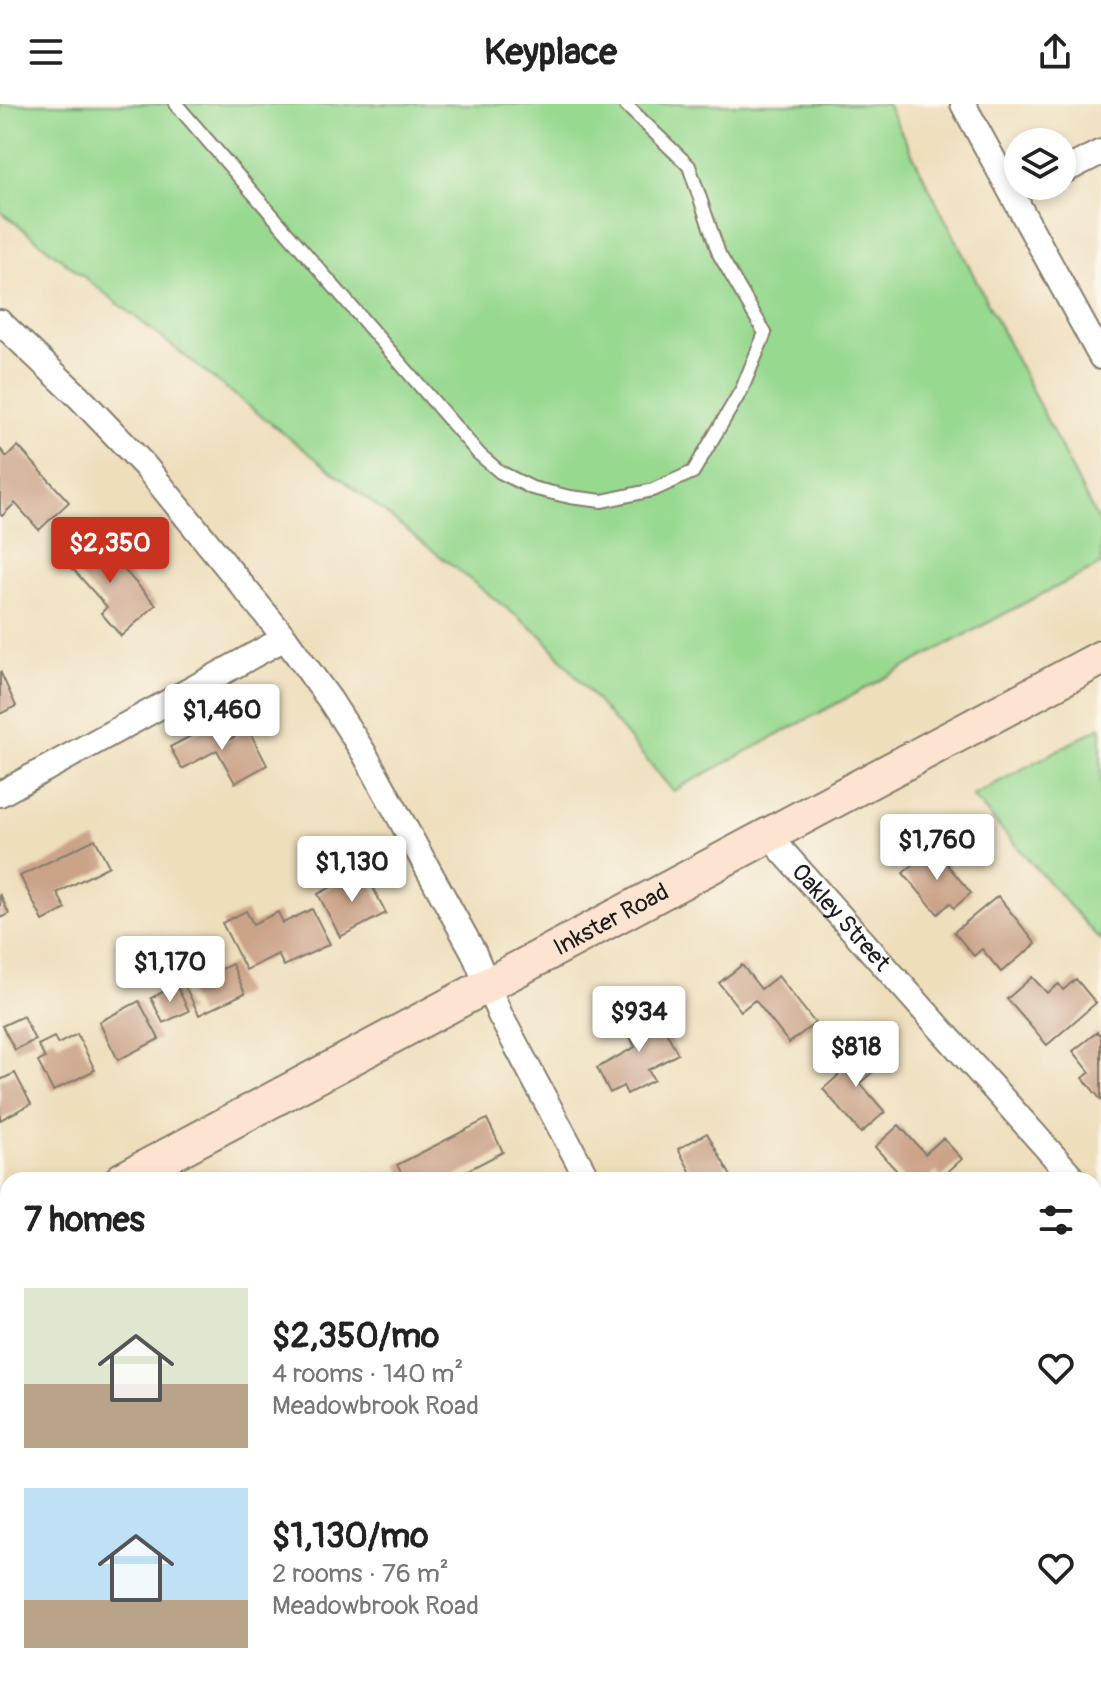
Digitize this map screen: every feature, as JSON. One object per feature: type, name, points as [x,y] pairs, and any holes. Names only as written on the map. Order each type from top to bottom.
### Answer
[{"type":"main road","name":"Inkster Road","points":[[137,1172],[1101,658]]},
{"type":"street","points":[[963,104],[1004,162]]},
{"type":"street","points":[[1076,165],[1101,152]]},
{"type":"street","points":[[1029,200],[1101,357]]},
{"type":"street","points":[[0,322],[79,397],[145,466],[285,638],[364,753],[489,984],[500,1015],[584,1172]]},
{"type":"street","points":[[0,794],[285,638]]},
{"type":"street","name":"Oakley Street","points":[[768,835],[1068,1172]]},
{"type":"lane","points":[[176,104],[479,454],[500,472],[532,488],[602,501],[653,490],[693,472],[742,389],[765,333],[719,254],[689,166],[625,104]]},
{"type":"green space","points":[[0,104],[887,104],[1101,527],[1101,565],[673,791],[542,636],[0,211]]},
{"type":"green space","points":[[1101,727],[1101,941],[972,796]]},
{"type":"building","points":[[18,446],[69,502],[39,530],[15,503],[2,516],[0,514],[0,449],[7,457]]},
{"type":"building","points":[[92,534],[156,605],[121,636],[101,613],[107,607],[64,559]]},
{"type":"building","points":[[0,671],[16,706],[0,714]]},
{"type":"building","points":[[211,725],[222,744],[248,729],[267,765],[235,783],[217,750],[182,769],[170,747]]},
{"type":"building","points":[[95,839],[109,866],[57,893],[66,909],[43,921],[20,876]]},
{"type":"building","points":[[933,848],[971,893],[954,908],[950,903],[938,914],[903,873]]},
{"type":"building","points":[[364,870],[386,913],[340,937],[318,894]]},
{"type":"building","points":[[0,894],[9,914],[0,918]]},
{"type":"building","points":[[998,896],[1036,944],[1001,972],[982,949],[974,956],[954,932]]},
{"type":"building","points":[[312,909],[330,944],[284,966],[278,954],[246,970],[222,923],[246,911],[253,924],[278,912],[283,923]]},
{"type":"building","points":[[232,964],[245,993],[199,1015],[185,986]]},
{"type":"building","points":[[742,965],[761,989],[778,976],[815,1023],[789,1043],[755,1000],[741,1011],[719,983]]},
{"type":"building","points":[[1032,977],[1047,993],[1059,984],[1063,990],[1076,979],[1096,1003],[1047,1045],[1007,999]]},
{"type":"building","points":[[176,985],[189,1011],[163,1023],[151,998]]},
{"type":"building","points":[[139,1001],[159,1039],[118,1060],[99,1022]]},
{"type":"building","points":[[653,1007],[678,1054],[648,1070],[654,1080],[627,1094],[623,1086],[610,1093],[597,1068],[635,1047],[623,1023]]},
{"type":"building","points":[[23,1016],[35,1040],[15,1050],[2,1026]]},
{"type":"building","points":[[1097,1032],[1101,1036],[1101,1100],[1083,1078],[1090,1072],[1073,1051]]},
{"type":"building","points":[[77,1034],[95,1070],[53,1091],[38,1062],[45,1058],[38,1045],[54,1037],[58,1044]]},
{"type":"building","points":[[862,1043],[881,1065],[860,1083],[885,1112],[861,1133],[823,1089],[849,1066],[843,1060]]},
{"type":"building","points":[[15,1073],[31,1104],[0,1120],[0,1080]]},
{"type":"building","points":[[487,1119],[503,1152],[464,1172],[401,1172],[397,1165]]},
{"type":"building","points":[[899,1125],[925,1154],[943,1138],[962,1159],[948,1172],[898,1172],[875,1147]]},
{"type":"building","points":[[707,1133],[729,1172],[691,1172],[678,1149]]}]
